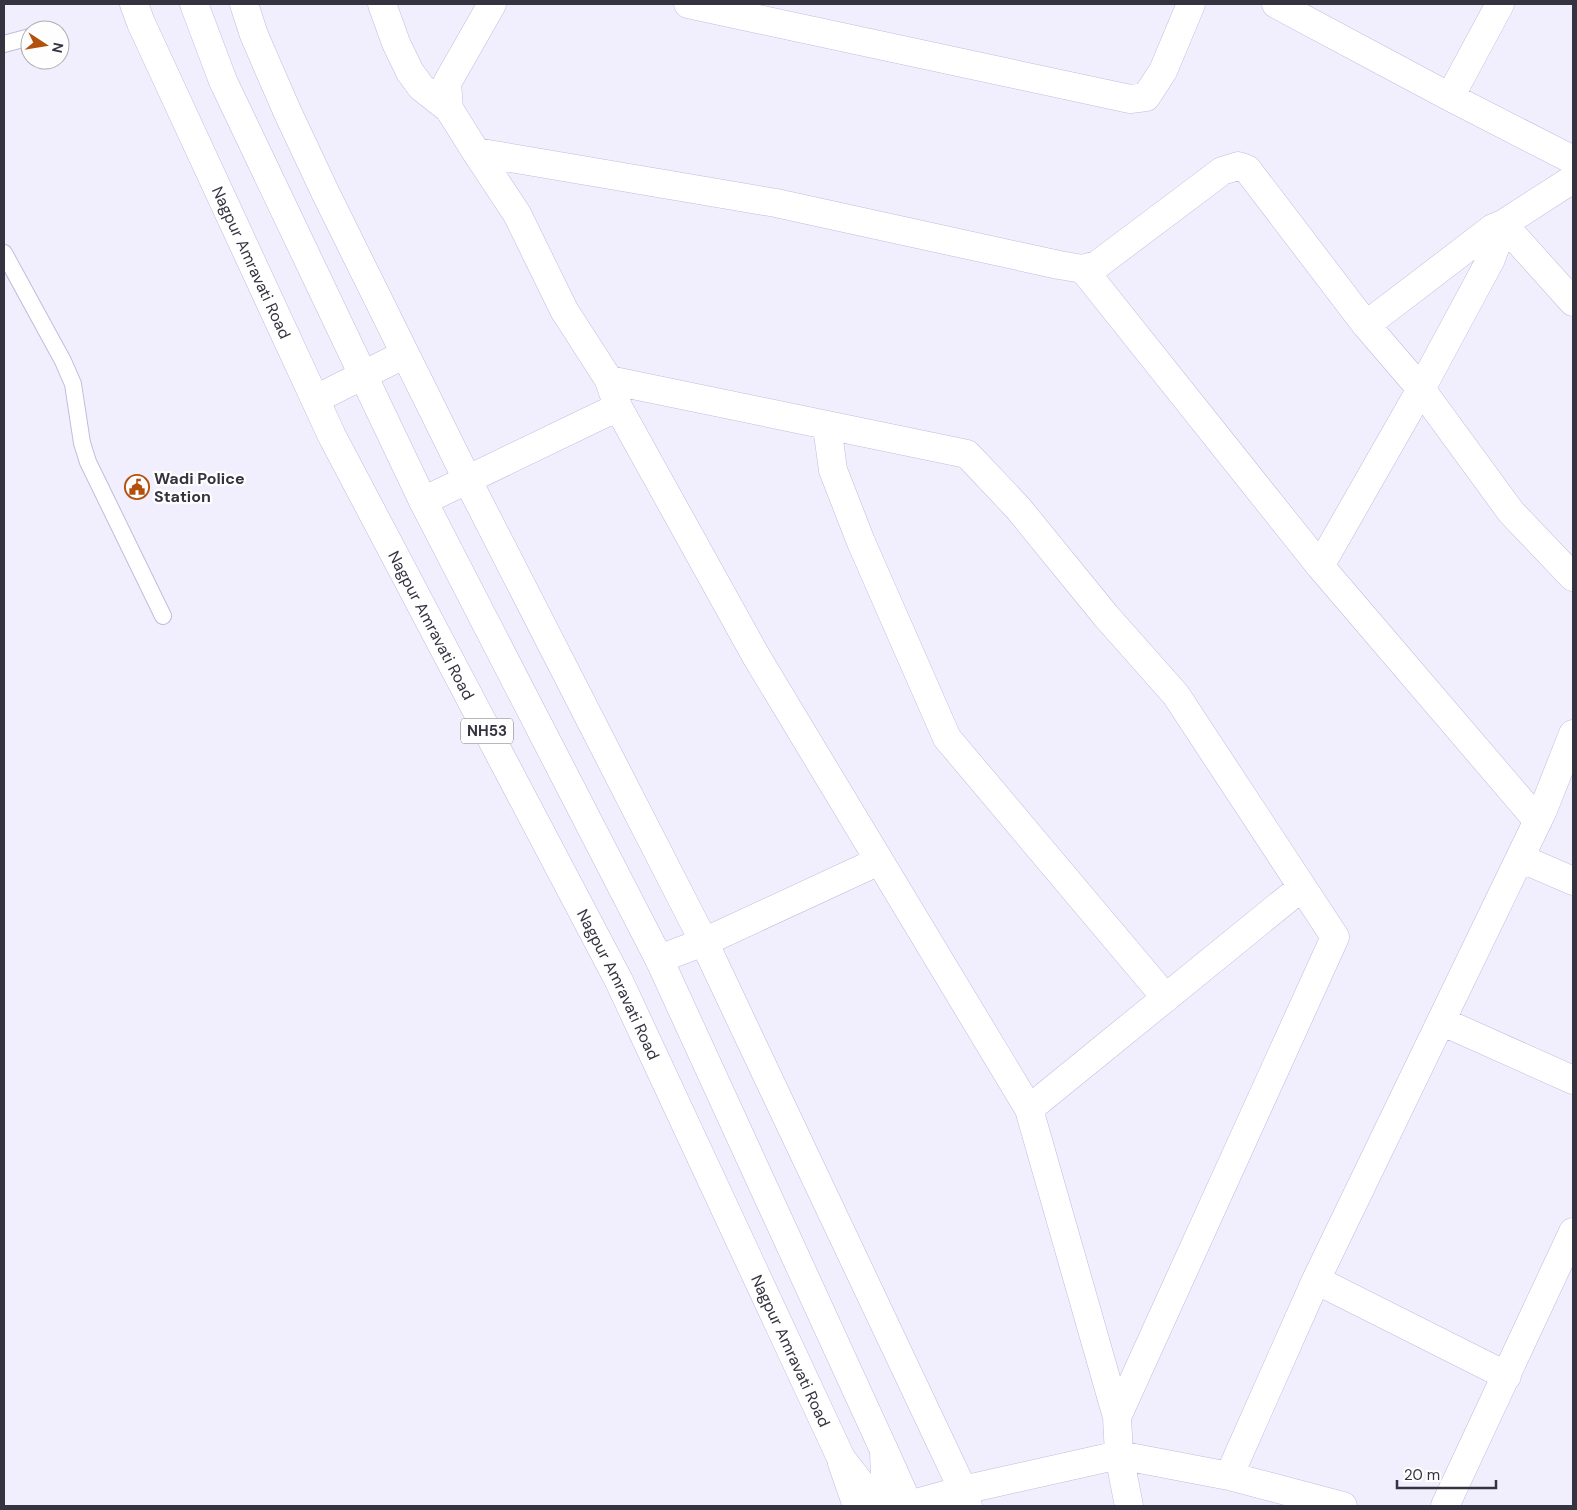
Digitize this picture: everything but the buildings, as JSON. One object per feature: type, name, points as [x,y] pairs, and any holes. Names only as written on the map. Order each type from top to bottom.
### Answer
[{"type":"main road","name":"Nagpur Amravati Road","points":[[134,4],[141,23],[342,454],[619,981],[841,1458],[857,1506]]},
{"type":"main road","name":"NH53","points":[[194,4],[223,81],[422,501],[659,959],[884,1450],[901,1506]]},
{"type":"main road","points":[[244,4],[254,35],[326,194],[467,479],[704,942],[966,1498]]},
{"type":"main road","points":[[382,4],[396,43],[410,72],[421,87],[449,109],[517,214],[564,310],[609,380],[618,407],[756,656],[1029,1109],[1117,1416],[1119,1455],[1129,1506]]},
{"type":"main road","points":[[449,109],[447,82],[492,4]]},
{"type":"main road","points":[[688,4],[1130,99],[1146,97],[1163,71],[1191,4]]},
{"type":"main road","points":[[1450,97],[1500,4]]},
{"type":"main road","points":[[1282,5],[1450,97],[1573,160]]},
{"type":"main road","points":[[476,152],[776,203],[1083,269],[1096,265],[1222,171],[1238,166],[1247,169],[1366,325],[1421,389],[1511,512],[1573,577]]},
{"type":"main road","points":[[1366,325],[1498,226],[1573,179]]},
{"type":"main road","points":[[1320,566],[1421,389],[1491,259],[1497,242],[1498,226]]},
{"type":"main road","points":[[1498,226],[1573,302]]},
{"type":"main road","points":[[1083,269],[1320,566],[1538,821]]},
{"type":"main road","points":[[316,399],[405,354]]},
{"type":"main road","points":[[609,380],[967,454],[1018,508],[1106,616],[1176,695],[1335,937],[1117,1416]]},
{"type":"main road","points":[[422,501],[618,407]]},
{"type":"main road","points":[[826,426],[833,470],[861,542],[947,738],[1166,998]]},
{"type":"main road","points":[[1229,1476],[1316,1280],[1538,821],[1573,734]]},
{"type":"main road","points":[[1520,858],[1573,880]]},
{"type":"main road","points":[[659,959],[704,942],[879,861]]},
{"type":"main road","points":[[1029,1109],[1302,887]]},
{"type":"main road","points":[[1441,1021],[1573,1080]]},
{"type":"main road","points":[[1445,1506],[1573,1232]]},
{"type":"main road","points":[[1316,1280],[1507,1376]]},
{"type":"main road","points":[[901,1506],[966,1498],[1119,1455],[1229,1476],[1343,1506]]},
{"type":"main road","name":"Nagpur Amravati Road","points":[[841,1458],[878,1506]]},
{"type":"lane","points":[[4,44],[20,40]]},
{"type":"lane","points":[[4,253],[63,361],[73,384],[82,443],[88,462],[163,616]]},
{"type":"place","name":"Wadi Police Station","points":[[137,487]]}]
